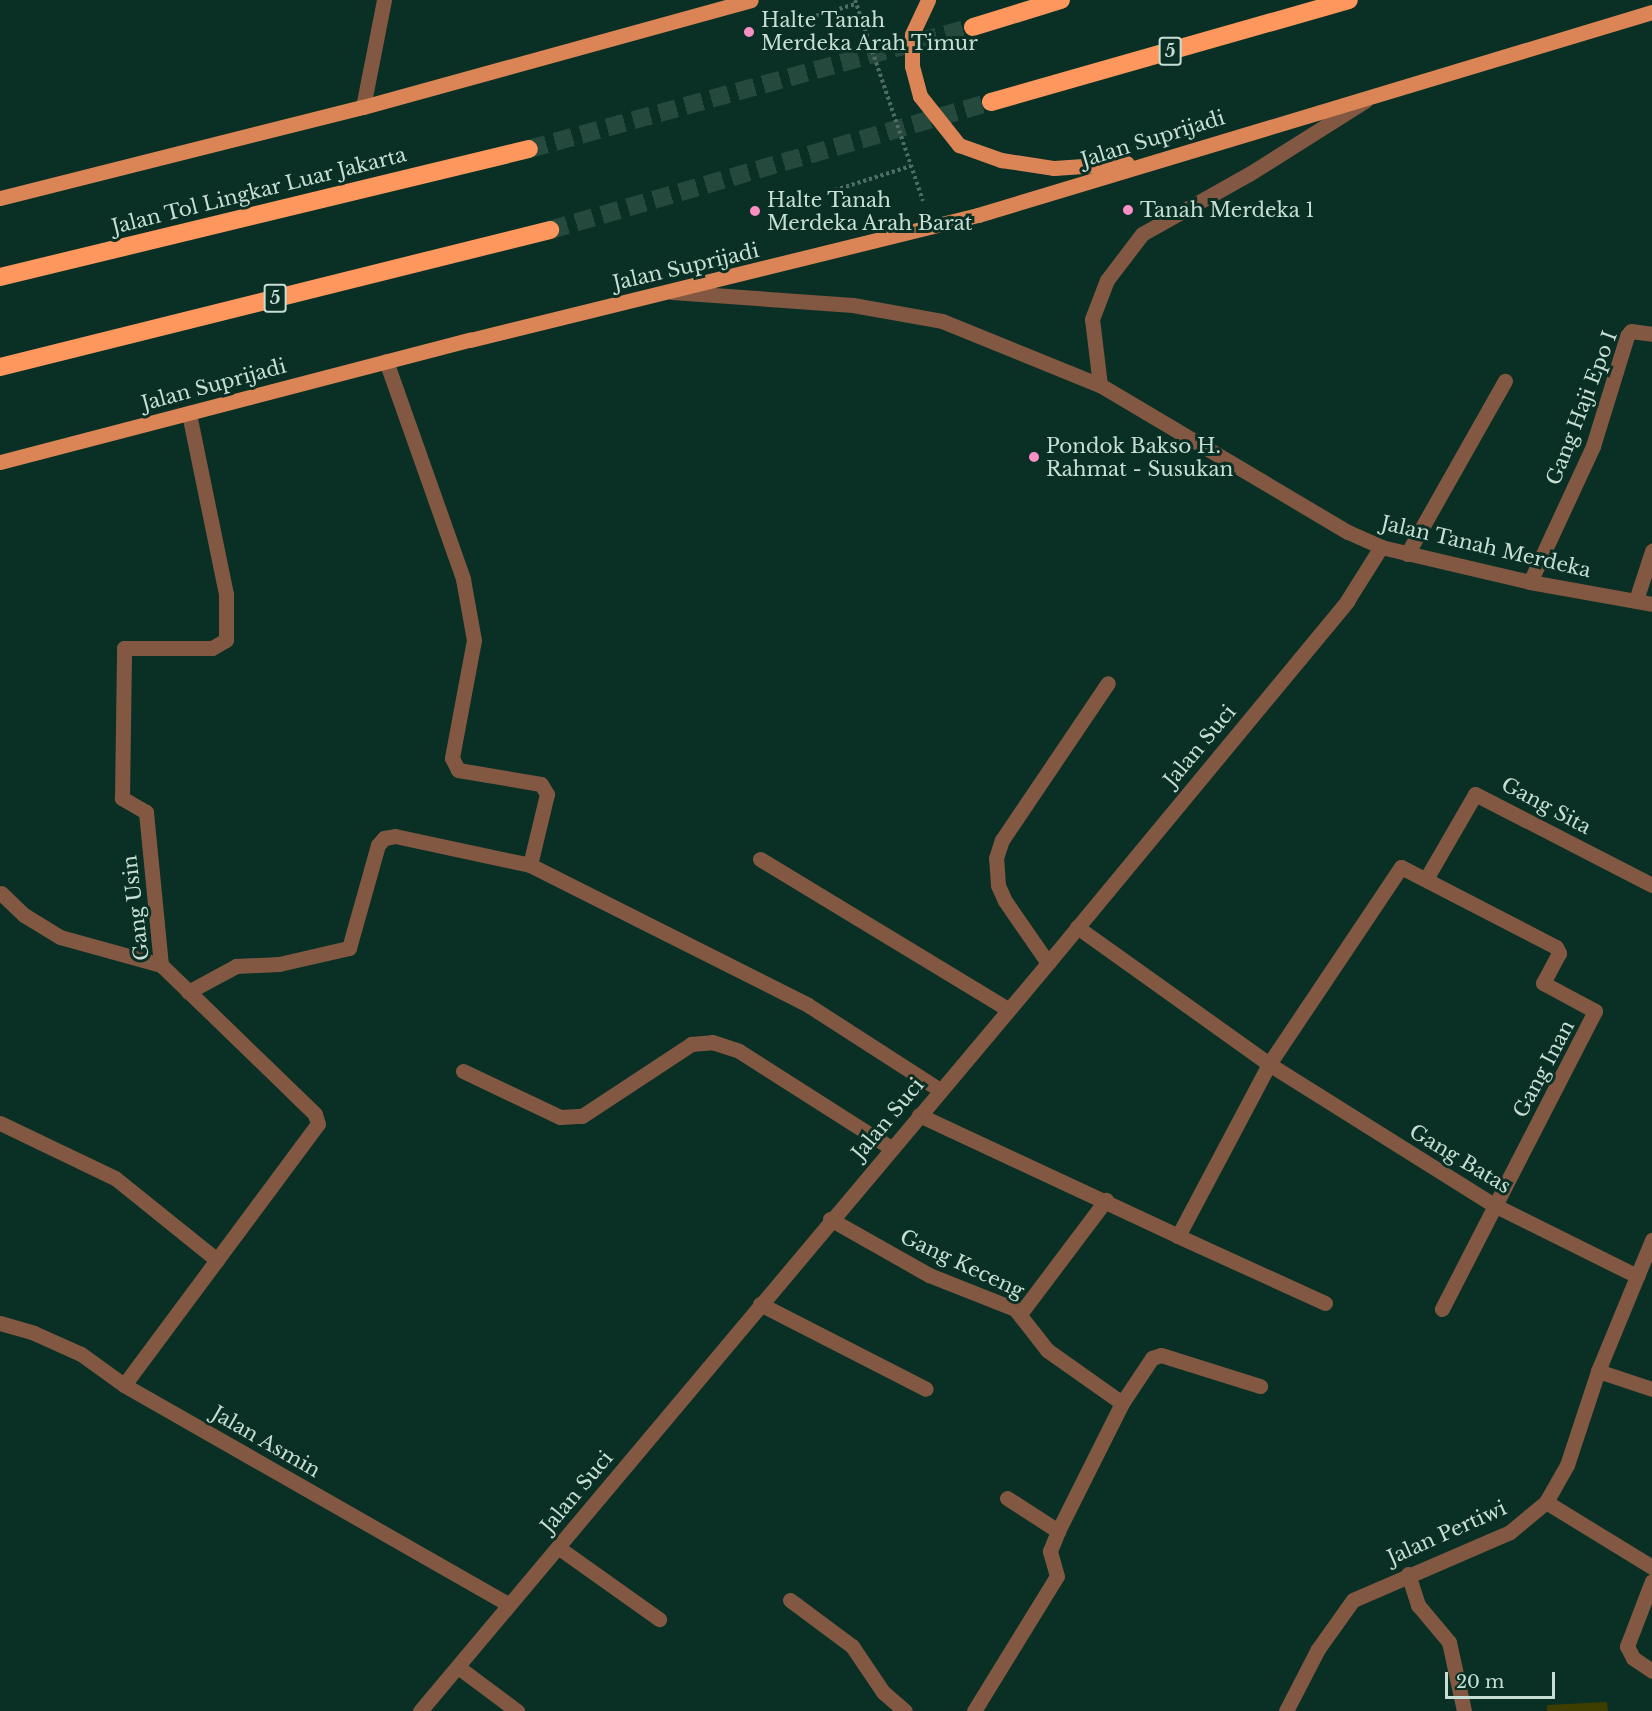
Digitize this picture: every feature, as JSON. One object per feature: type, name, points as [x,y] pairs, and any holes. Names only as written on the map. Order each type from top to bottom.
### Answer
[{"type":"highway","points":[[973,27],[1061,0]]},
{"type":"highway","name":"5","points":[[991,102],[1349,0]]},
{"type":"highway","name":"Jalan Tol Lingkar Luar Jakarta","points":[[0,277],[529,149]]},
{"type":"highway","name":"5","points":[[0,367],[550,230]]},
{"type":"main road","points":[[0,198],[363,107],[751,0]]},
{"type":"main road","points":[[928,0],[912,34],[912,66],[921,96],[959,145],[1000,160],[1054,168],[1154,161]]},
{"type":"main road","name":"Jalan Suprijadi","points":[[0,462],[386,362],[932,227],[1652,12]]},
{"type":"street","points":[[363,107],[384,0]]},
{"type":"street","points":[[1100,385],[1092,319],[1107,280],[1142,234],[1249,174],[1377,93]]},
{"type":"street","name":"Jalan Tanah Merdeka","points":[[671,292],[903,311],[942,321],[1100,385],[1348,532],[1381,547],[1530,582],[1652,604]]},
{"type":"street","name":"Gang Haji Epo I","points":[[1530,582],[1593,446],[1627,336],[1631,331],[1652,334]]},
{"type":"street","points":[[386,362],[463,579],[474,640],[452,758],[458,770],[541,784],[547,794],[530,865]]},
{"type":"street","points":[[1407,554],[1505,381]]},
{"type":"street","name":"Gang Usin","points":[[124,1385],[318,1124],[318,1119],[161,965],[146,812],[122,798],[124,651],[127,646],[212,648],[226,640],[226,594],[189,413]]},
{"type":"street","name":"Jalan Suci","points":[[420,1711],[559,1548],[830,1219],[1048,963],[1347,601],[1381,547]]},
{"type":"street","points":[[1636,600],[1652,552]]},
{"type":"street","points":[[1048,963],[1005,900],[998,885],[996,858],[1002,840],[1107,683]]},
{"type":"street","name":"Gang Sita","points":[[1425,879],[1475,794],[1652,885]]},
{"type":"street","points":[[189,992],[236,966],[279,964],[349,948],[365,900],[366,880],[384,838],[395,836],[530,865],[808,1005],[940,1090]]},
{"type":"street","points":[[760,859],[1008,1009]]},
{"type":"street","points":[[1179,1236],[1269,1064],[1397,869],[1410,868],[1425,879]]},
{"type":"street","name":"Gang Inan","points":[[1425,879],[1556,947],[1559,953],[1543,982],[1595,1011],[1494,1205]]},
{"type":"street","points":[[2,893],[24,915],[60,937],[161,965]]},
{"type":"street","name":"Gang Batas","points":[[1077,927],[1269,1064],[1494,1205],[1637,1276]]},
{"type":"street","points":[[463,1071],[560,1117],[582,1116],[691,1044],[712,1042],[739,1051],[891,1148]]},
{"type":"street","points":[[919,1116],[1106,1200],[1325,1303]]},
{"type":"street","points":[[0,1123],[115,1178],[217,1260]]},
{"type":"street","points":[[1020,1314],[1106,1200]]},
{"type":"street","points":[[1442,1309],[1494,1205]]},
{"type":"street","name":"Gang Keceng","points":[[830,1219],[929,1275],[1020,1314],[1047,1350],[1122,1403]]},
{"type":"street","name":"Jalan Pertiwi","points":[[1286,1711],[1317,1649],[1353,1600],[1408,1574],[1510,1532],[1546,1502],[1567,1465],[1598,1371],[1652,1240]]},
{"type":"street","points":[[760,1305],[926,1389]]},
{"type":"street","name":"Jalan Asmin","points":[[0,1323],[34,1333],[81,1354],[124,1385],[509,1605]]},
{"type":"street","points":[[974,1711],[1057,1576],[1050,1551],[1058,1531],[1122,1403],[1157,1355],[1260,1386]]},
{"type":"street","points":[[1598,1371],[1652,1389]]},
{"type":"street","points":[[1006,1497],[1058,1531]]},
{"type":"street","points":[[1546,1502],[1652,1567]]},
{"type":"street","points":[[559,1548],[660,1619]]},
{"type":"street","points":[[1408,1574],[1418,1605],[1449,1642],[1464,1711]]},
{"type":"street","points":[[1652,1581],[1627,1646],[1633,1659],[1652,1671]]},
{"type":"street","points":[[790,1600],[852,1646],[883,1692],[905,1711]]},
{"type":"street","points":[[458,1667],[517,1711]]},
{"type":"path","points":[[782,26],[855,2],[932,227]]},
{"type":"path","points":[[829,192],[911,166]]},
{"type":"shaded area","points":[[1607,1702],[1608,1711],[1547,1711],[1547,1705]]},
{"type":"tunnel","points":[[529,149],[973,27]]},
{"type":"tunnel","points":[[550,230],[991,102]]},
{"type":"place","name":"Halte Tanah Merdeka Arah Timur","points":[[749,32]]},
{"type":"place","name":"Tanah Merdeka 1","points":[[1128,210]]},
{"type":"place","name":"Halte Tanah Merdeka Arah Barat","points":[[755,211]]},
{"type":"place","name":"Pondok Bakso H. Rahmat - Susukan","points":[[1034,457]]}]
